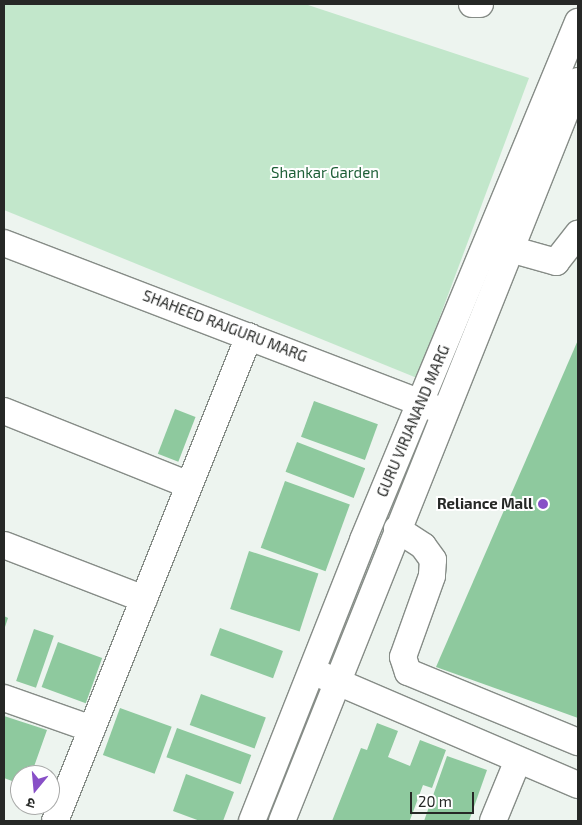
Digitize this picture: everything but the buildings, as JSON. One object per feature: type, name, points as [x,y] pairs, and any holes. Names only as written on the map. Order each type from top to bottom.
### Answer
[{"type":"street","points":[[472,4],[480,4]]},
{"type":"street","name":"GURU VIRJANAND MARG","points":[[252,821],[421,402],[578,22]]},
{"type":"street","name":"GURU VIRJANAND MARG","points":[[282,821],[336,681],[578,81]]},
{"type":"street","points":[[510,249],[556,262],[578,234]]},
{"type":"street","name":"SHAHEED RAJGURU MARG","points":[[4,243],[445,412]]},
{"type":"street","points":[[55,821],[249,336]]},
{"type":"street","points":[[4,411],[189,485]]},
{"type":"street","points":[[398,529],[424,546],[434,560],[432,576],[403,657],[408,672],[578,742]]},
{"type":"street","points":[[4,545],[144,599]]},
{"type":"street","points":[[311,672],[578,785]]},
{"type":"street","points":[[4,698],[92,729]]},
{"type":"street","points":[[492,821],[518,760]]},
{"type":"green space","name":"Shankar Garden","points":[[4,4],[305,4],[529,78],[417,378],[4,210]]},
{"type":"place","name":"Reliance Mall","points":[[543,504]]}]
